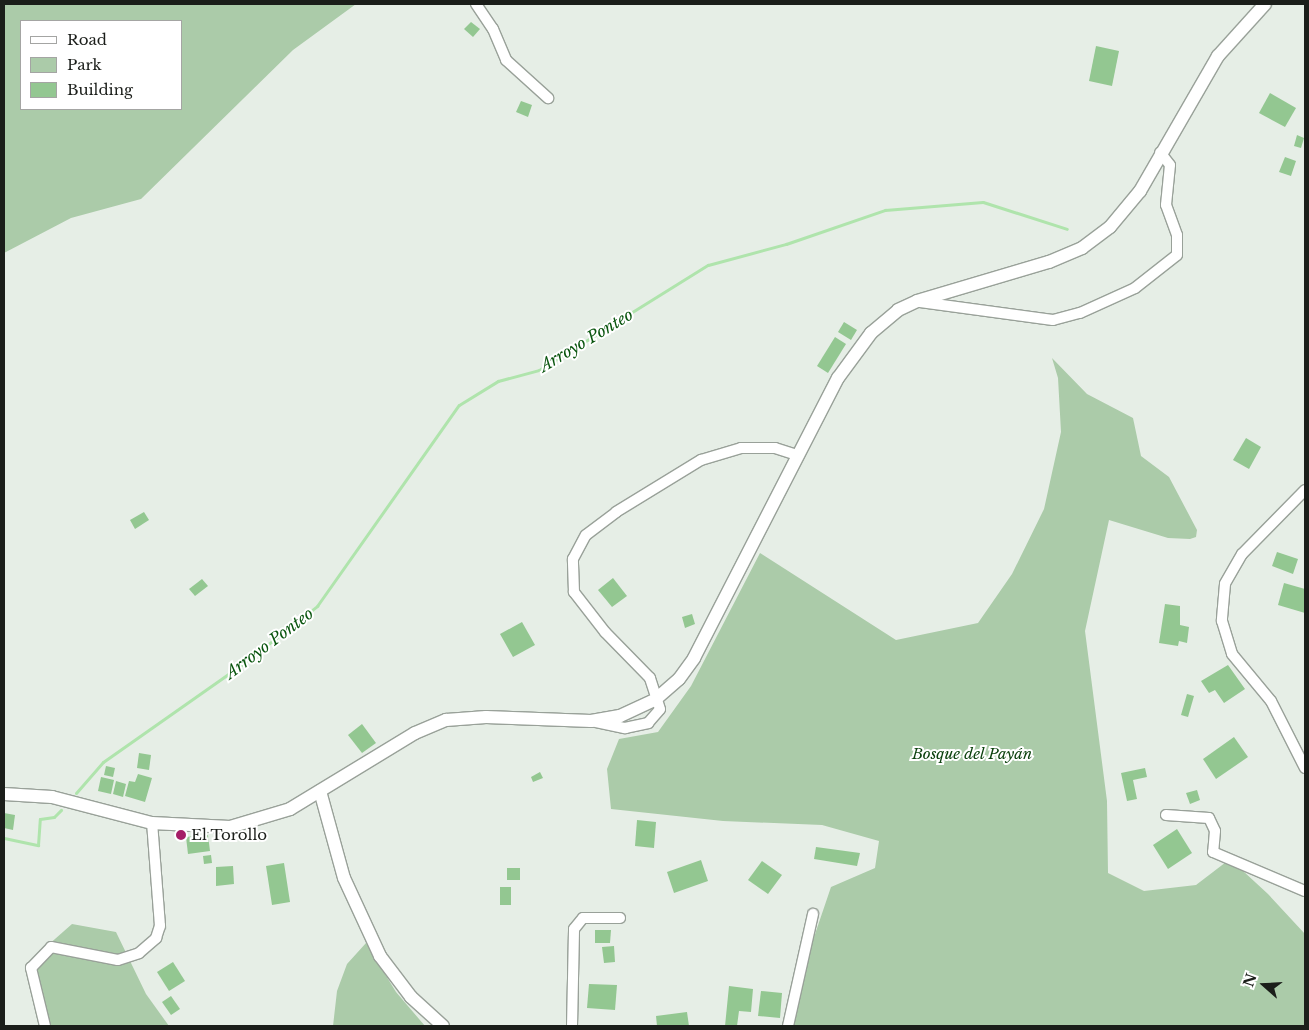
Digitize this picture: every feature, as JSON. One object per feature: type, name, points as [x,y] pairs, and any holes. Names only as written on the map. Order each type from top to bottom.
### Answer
[{"type":"street","points":[[476,4],[493,29],[506,60],[548,98]]},
{"type":"street","points":[[591,721],[620,716],[656,699],[679,680],[694,658],[838,378],[871,332],[898,310],[917,301],[1049,262],[1082,248],[1110,228],[1140,192],[1160,152],[1218,56],[1265,4]]},
{"type":"street","points":[[917,301],[1053,320],[1080,313],[1135,288],[1177,255],[1177,235],[1166,205],[1170,165],[1160,152]]},
{"type":"street","points":[[4,794],[52,797],[152,823],[230,827],[290,809],[415,734],[446,720],[486,717],[591,721],[625,728],[648,723],[660,710],[650,678],[605,632],[574,592],[573,559],[586,535],[616,512],[701,460],[741,448],[775,448],[797,455]]},
{"type":"street","points":[[1305,490],[1242,554],[1225,584],[1222,621],[1232,654],[1271,701],[1305,768]]},
{"type":"street","points":[[320,791],[344,878],[380,956],[411,997],[443,1026]]},
{"type":"street","points":[[1166,816],[1209,818],[1215,831],[1212,852],[1305,891]]},
{"type":"street","points":[[45,1026],[31,968],[51,947],[118,960],[139,954],[156,938],[160,926],[152,823]]},
{"type":"street","points":[[788,1026],[813,914]]},
{"type":"street","points":[[572,1026],[574,929],[583,918],[620,918]]},
{"type":"green space","points":[[4,4],[356,4],[293,50],[141,199],[71,218],[4,253]]},
{"type":"green space","name":"Bosque del Payán","points":[[1052,358],[1087,394],[1133,418],[1141,456],[1169,477],[1197,530],[1196,537],[1190,539],[1168,538],[1109,520],[1085,631],[1107,801],[1108,873],[1144,891],[1196,885],[1230,859],[1268,894],[1305,934],[1305,1026],[787,1026],[794,996],[831,887],[875,868],[879,841],[822,825],[723,821],[611,809],[607,769],[619,739],[658,732],[691,686],[760,553],[896,640],[978,623],[1012,574],[1044,509],[1061,432],[1058,378]]},
{"type":"green space","points":[[72,924],[116,932],[146,994],[169,1026],[41,1026],[30,961]]},
{"type":"green space","points":[[366,943],[396,992],[425,1026],[333,1026],[337,991],[347,964]]},
{"type":"building","points":[[471,22],[480,29],[473,37],[464,29]]},
{"type":"building","points":[[1096,46],[1119,51],[1112,86],[1089,81]]},
{"type":"building","points":[[1270,93],[1296,108],[1285,127],[1259,113]]},
{"type":"building","points":[[521,101],[532,105],[528,117],[516,112]]},
{"type":"building","points":[[1297,135],[1304,138],[1301,148],[1294,146]]},
{"type":"building","points":[[1285,157],[1296,161],[1291,176],[1279,172]]},
{"type":"building","points":[[844,322],[857,330],[851,340],[838,332]]},
{"type":"building","points":[[835,337],[846,344],[828,373],[817,366]]},
{"type":"building","points":[[1246,438],[1261,447],[1249,469],[1233,460]]},
{"type":"building","points":[[144,512],[149,520],[135,529],[130,520]]},
{"type":"building","points":[[1277,552],[1298,559],[1293,574],[1272,566]]},
{"type":"building","points":[[613,578],[627,596],[612,607],[598,590]]},
{"type":"building","points":[[202,579],[208,586],[195,596],[189,589]]},
{"type":"building","points":[[1284,583],[1305,589],[1305,613],[1278,605]]},
{"type":"building","points":[[1165,604],[1180,606],[1180,625],[1189,627],[1187,643],[1179,641],[1178,646],[1159,643]]},
{"type":"building","points":[[692,614],[695,624],[685,628],[682,617]]},
{"type":"building","points":[[522,622],[535,645],[513,657],[500,634]]},
{"type":"building","points":[[1228,665],[1245,689],[1224,703],[1215,690],[1209,693],[1201,681]]},
{"type":"building","points":[[1187,694],[1194,696],[1188,717],[1181,715]]},
{"type":"building","points":[[362,724],[376,743],[362,753],[348,735]]},
{"type":"building","points":[[1234,737],[1248,757],[1216,779],[1203,759]]},
{"type":"building","points":[[139,753],[151,755],[149,770],[137,768]]},
{"type":"building","points":[[106,766],[115,768],[113,777],[104,775]]},
{"type":"building","points":[[1145,768],[1147,777],[1133,780],[1137,799],[1127,801],[1121,773]]},
{"type":"building","points":[[540,772],[543,778],[533,782],[531,777]]},
{"type":"building","points":[[138,774],[152,778],[145,802],[125,796],[129,781],[135,782]]},
{"type":"building","points":[[101,777],[114,780],[111,794],[98,791]]},
{"type":"building","points":[[116,781],[126,784],[123,797],[113,794]]},
{"type":"building","points":[[1197,790],[1200,800],[1190,804],[1186,793]]},
{"type":"building","points":[[4,813],[15,815],[13,830],[4,828]]},
{"type":"building","points":[[637,820],[656,822],[654,848],[635,846]]},
{"type":"building","points":[[1177,829],[1192,853],[1168,869],[1153,845]]},
{"type":"building","points":[[208,835],[210,851],[188,854],[186,837]]},
{"type":"building","points":[[816,847],[860,853],[857,866],[814,859]]},
{"type":"building","points":[[211,855],[212,863],[204,864],[203,856]]},
{"type":"building","points":[[701,860],[708,881],[674,893],[667,872]]},
{"type":"building","points":[[762,861],[782,875],[768,894],[748,880]]},
{"type":"building","points":[[284,863],[290,902],[272,905],[266,866]]},
{"type":"building","points":[[233,866],[234,884],[216,886],[216,867]]},
{"type":"building","points":[[507,868],[520,868],[520,880],[507,880]]},
{"type":"building","points":[[500,887],[511,887],[511,905],[500,905]]},
{"type":"building","points":[[595,930],[611,930],[610,943],[595,943]]},
{"type":"building","points":[[614,946],[615,962],[604,963],[602,947]]},
{"type":"building","points":[[173,962],[185,981],[169,991],[157,972]]},
{"type":"building","points":[[589,984],[617,985],[615,1010],[587,1008]]},
{"type":"building","points":[[729,986],[753,989],[751,1012],[739,1011],[737,1026],[725,1026]]},
{"type":"building","points":[[761,991],[782,993],[780,1018],[758,1016]]},
{"type":"building","points":[[171,996],[180,1009],[171,1015],[162,1002]]},
{"type":"building","points":[[687,1012],[689,1026],[657,1026],[656,1016]]},
{"type":"waterway","name":"Arroyo Ponteo","points":[[76,793],[103,762],[248,660],[317,606],[459,405],[498,381],[539,370],[708,265],[786,244],[885,210],[983,202],[1067,229]]},
{"type":"waterway","name":"Arroyo Ponteo","points":[[4,838],[38,845],[40,819],[54,817],[61,810]]},
{"type":"place","name":"El Torollo","points":[[181,835]]}]
